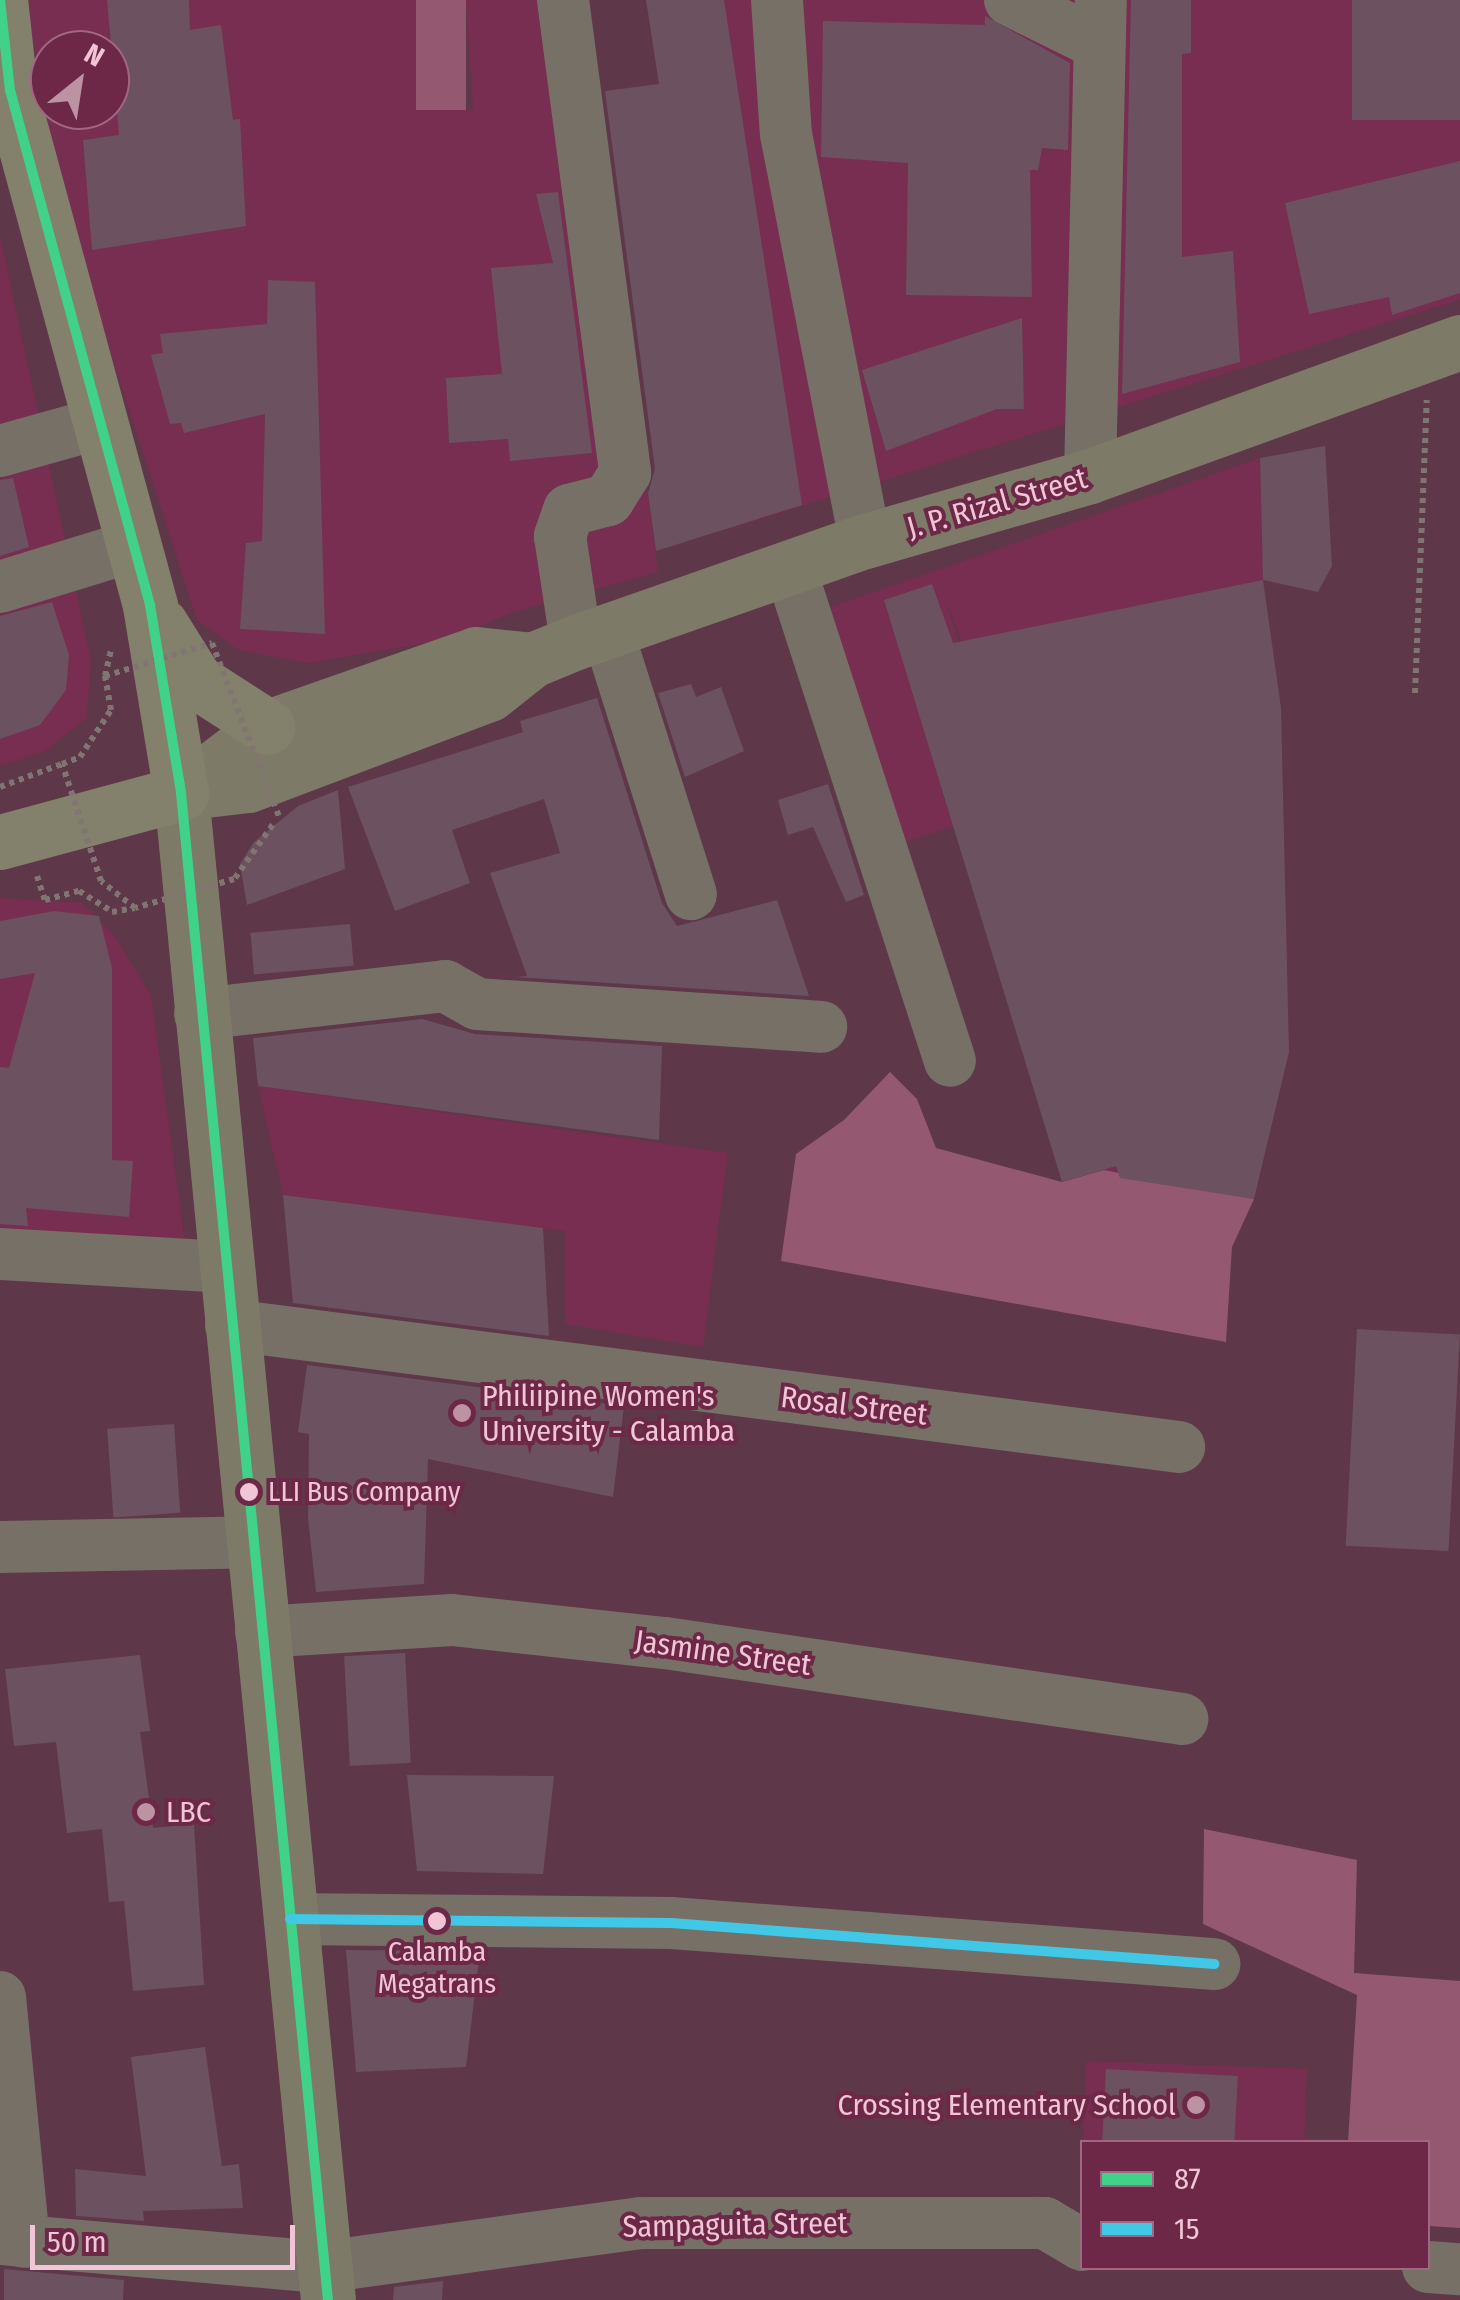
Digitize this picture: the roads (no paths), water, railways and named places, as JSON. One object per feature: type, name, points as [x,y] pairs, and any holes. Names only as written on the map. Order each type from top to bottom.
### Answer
[{"type":"highway","points":[[0,0],[5,87],[150,605],[181,792],[0,842]]},
{"type":"highway","points":[[150,605],[196,681],[268,727]]},
{"type":"main road","name":"J. P. Rizal Street","points":[[181,792],[248,786],[490,694],[572,645],[865,541],[1090,476],[1445,348]]},
{"type":"main road","name":"J. P. Rizal Street","points":[[181,792],[268,727],[476,654],[572,645]]},
{"type":"main road","points":[[181,792],[224,1267],[326,2284]]},
{"type":"street","points":[[563,0],[625,473],[608,500],[568,510],[560,536],[572,645],[691,894]]},
{"type":"street","points":[[777,0],[786,134],[865,541]]},
{"type":"street","points":[[1010,0],[1099,22],[1090,476]]},
{"type":"street","points":[[0,450],[100,423]]},
{"type":"street","points":[[0,587],[133,546]]},
{"type":"street","points":[[790,568],[950,1061]]},
{"type":"street","points":[[200,1014],[445,986],[477,1004],[822,1027]]},
{"type":"street","points":[[0,1254],[224,1267]]},
{"type":"street","name":"Rosal Street","points":[[231,1325],[1179,1448]]},
{"type":"street","points":[[0,1547],[252,1542]]},
{"type":"street","name":"Jasmine Street","points":[[261,1632],[452,1620],[664,1643],[1182,1719]]},
{"type":"street","points":[[290,1919],[671,1923],[1214,1964]]},
{"type":"street","points":[[0,1998],[12,2241]]},
{"type":"street","name":"Sampaguita Street","points":[[12,2241],[326,2284],[641,2223],[1045,2222],[1080,2244]]},
{"type":"street","points":[[1430,2268],[1460,2270]]},
{"type":"place","name":"Philiipine Women's University - Calamba","points":[[462,1413]]},
{"type":"place","name":"LLI Bus Company","points":[[249,1492]]},
{"type":"place","name":"LBC","points":[[146,1812]]},
{"type":"place","name":"Calamba Megatrans","points":[[437,1921]]},
{"type":"place","name":"Crossing Elementary School","points":[[1196,2105]]}]
